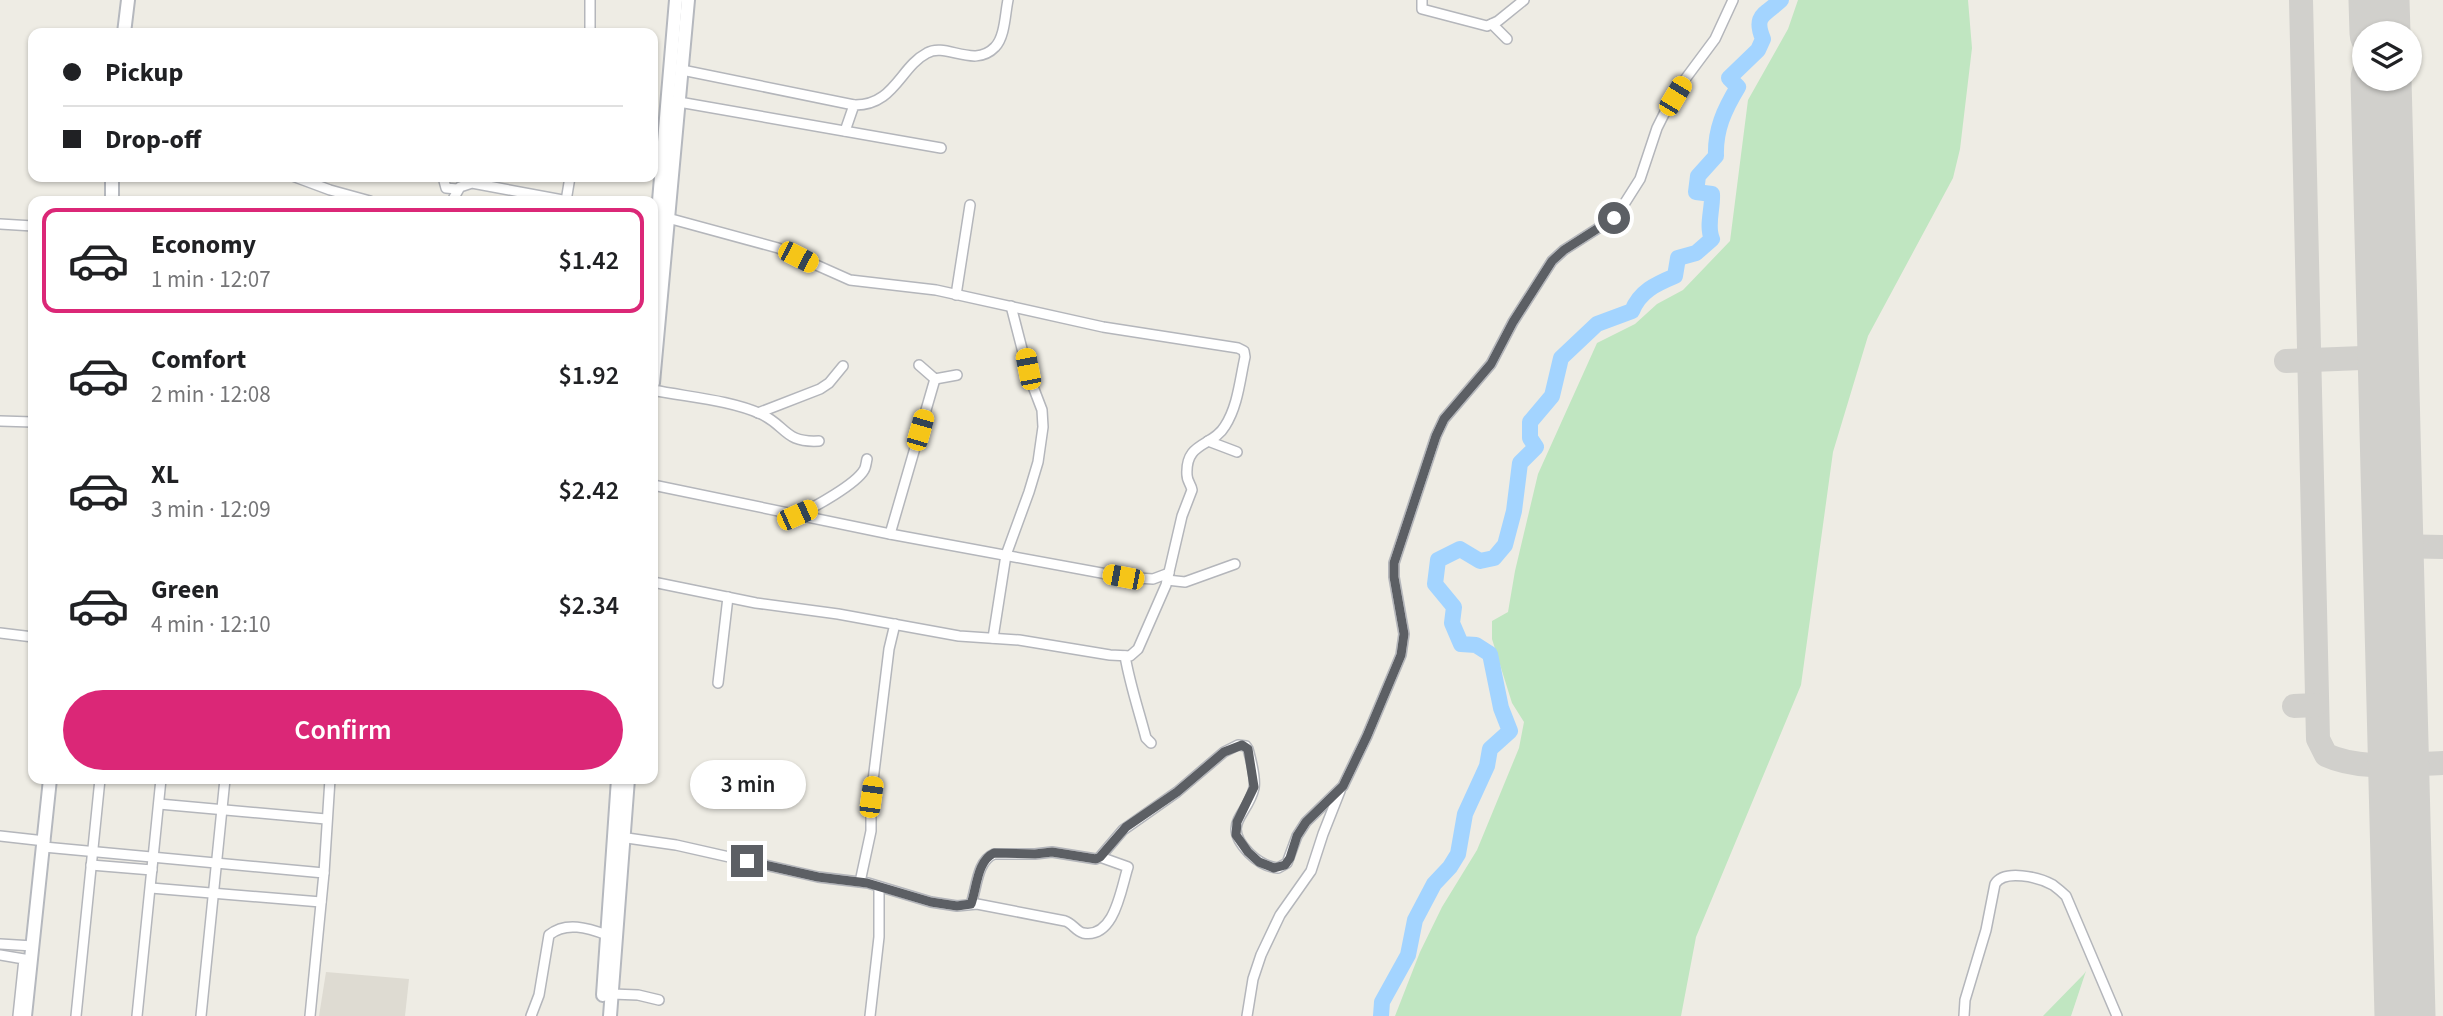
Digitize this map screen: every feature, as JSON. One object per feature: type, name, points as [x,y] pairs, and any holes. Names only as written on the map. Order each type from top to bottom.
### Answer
[{"type":"main road","points":[[125,28],[128,0]]},
{"type":"main road","points":[[658,264],[676,0]]},
{"type":"main road","points":[[660,216],[679,102],[688,0]]},
{"type":"main road","points":[[25,1016],[50,784]]},
{"type":"main road","points":[[610,1016],[619,837],[618,784]]},
{"type":"main road","points":[[602,1016],[607,935],[627,784]]},
{"type":"street","points":[[590,0],[590,28]]},
{"type":"street","points":[[681,70],[854,105],[873,104],[929,51],[967,57],[986,54],[992,50],[999,40],[1008,0]]},
{"type":"street","points":[[1422,0],[1422,9],[1487,26],[1524,0]]},
{"type":"street","points":[[1247,1016],[1253,979],[1261,955],[1280,915],[1311,872],[1323,834],[1404,646],[1394,563],[1440,428],[1453,407],[1491,364],[1513,322],[1552,261],[1564,250],[1614,218],[1626,202],[1640,179],[1664,114],[1715,39],[1733,0]]},
{"type":"street","points":[[1492,24],[1507,39]]},
{"type":"street","points":[[679,102],[941,148]]},
{"type":"street","points":[[845,131],[854,105]]},
{"type":"street","points":[[307,182],[351,196]]},
{"type":"street","points":[[444,182],[446,188],[457,189]]},
{"type":"street","points":[[454,196],[457,189],[463,185],[478,184],[541,196]]},
{"type":"street","points":[[956,295],[970,205]]},
{"type":"street","points":[[658,583],[959,636],[1125,656],[1133,654],[1138,649],[1168,577],[1182,516],[1192,490],[1187,476],[1190,457],[1195,448],[1218,436],[1232,414],[1245,357],[1244,351],[1103,327],[956,295],[850,280],[778,248],[660,216]]},
{"type":"street","points":[[0,224],[28,226]]},
{"type":"street","points":[[993,638],[1006,555],[1038,462],[1044,427],[1042,410],[1029,376],[1011,306]]},
{"type":"street","points":[[919,365],[934,379]]},
{"type":"street","points":[[758,413],[820,389],[829,383],[842,366]]},
{"type":"street","points":[[934,379],[957,375]]},
{"type":"street","points":[[890,534],[934,379]]},
{"type":"street","points":[[658,391],[758,413],[794,439],[803,442],[819,441]]},
{"type":"street","points":[[0,421],[28,422]]},
{"type":"street","points":[[1208,441],[1237,452]]},
{"type":"street","points":[[797,515],[818,506],[856,478],[864,470],[867,459]]},
{"type":"street","points":[[658,486],[890,534],[1141,579],[1168,577],[1185,582],[1235,564]]},
{"type":"street","points":[[718,683],[728,597]]},
{"type":"street","points":[[860,882],[871,831],[871,797],[887,661],[895,624]]},
{"type":"street","points":[[0,633],[28,636]]},
{"type":"street","points":[[1125,656],[1130,686],[1136,697],[1146,738],[1151,743]]},
{"type":"street","points":[[971,904],[983,862],[994,853],[1052,852],[1096,859],[1126,827],[1186,785],[1224,752],[1238,745],[1248,749],[1254,787],[1237,822],[1236,835],[1254,857],[1271,867],[1278,868],[1287,863],[1297,836],[1306,822],[1343,786]]},
{"type":"street","points":[[76,1016],[99,784]]},
{"type":"street","points":[[137,1016],[161,784]]},
{"type":"street","points":[[201,1016],[225,784]]},
{"type":"street","points":[[310,1016],[330,784]]},
{"type":"street","points":[[159,804],[326,819]]},
{"type":"street","points":[[0,836],[92,851],[324,873]]},
{"type":"street","points":[[619,837],[676,845],[818,877],[860,882],[931,902],[957,906],[971,904],[1065,921],[1073,924],[1079,932],[1085,933],[1102,930],[1112,917],[1128,867],[1100,857]]},
{"type":"street","points":[[91,865],[152,870]]},
{"type":"street","points":[[1965,1016],[1965,1000],[1986,930],[1995,884],[1998,879],[2011,874],[2051,884],[2066,896],[2117,1016]]},
{"type":"street","points":[[870,1016],[879,937],[879,887]]},
{"type":"street","points":[[151,888],[321,902]]},
{"type":"street","points":[[531,1016],[539,995],[548,935],[569,926],[607,935]]},
{"type":"street","points":[[0,944],[33,946]]},
{"type":"street","points":[[0,955],[24,959],[19,1016]]},
{"type":"street","points":[[612,994],[638,995],[659,1000]]},
{"type":"shaded area","points":[[326,972],[409,979],[405,1016],[319,1016]]},
{"type":"green space","points":[[1798,0],[1968,0],[1972,48],[1960,149],[1953,178],[1868,336],[1833,452],[1801,685],[1696,937],[1681,1016],[1395,1016],[1420,952],[1442,907],[1477,850],[1519,748],[1524,722],[1512,703],[1492,639],[1492,621],[1508,612],[1538,474],[1597,343],[1635,324],[1657,304],[1683,290],[1730,241],[1748,100],[1788,29]]},
{"type":"green space","points":[[2086,971],[2071,1016],[2043,1016],[2084,974]]},
{"type":"waterway","points":[[1381,1016],[1382,1002],[1408,955],[1415,920],[1434,884],[1458,854],[1465,814],[1487,766],[1490,749],[1510,731],[1501,708],[1490,654],[1476,645],[1461,644],[1452,623],[1454,607],[1435,584],[1438,560],[1460,549],[1480,561],[1494,558],[1505,545],[1514,511],[1520,463],[1536,447],[1530,438],[1530,422],[1552,396],[1561,358],[1597,324],[1632,311],[1644,293],[1675,276],[1678,258],[1696,253],[1712,239],[1712,194],[1696,192],[1698,176],[1716,156],[1721,120],[1738,87],[1729,78],[1758,50],[1763,39],[1760,20],[1781,0]]},
{"type":"taxiway","points":[[2301,0],[2318,739],[2326,755],[2354,763],[2443,763]]},
{"type":"taxiway","points":[[2286,361],[2388,357]]},
{"type":"taxiway","points":[[2393,546],[2443,547]]},
{"type":"taxiway","points":[[2294,706],[2316,705]]},
{"type":"runway","points":[[2379,0],[2380,21]]},
{"type":"runway","points":[[2381,91],[2405,1016]]},
{"type":"route","points":[[747,861],[818,877],[867,883],[931,902],[957,906],[971,904],[983,862],[988,856],[994,853],[1052,852],[1096,859],[1126,827],[1177,792],[1224,752],[1242,745],[1248,749],[1254,787],[1237,822],[1236,835],[1259,862],[1274,868],[1285,865],[1306,822],[1343,786],[1401,655],[1404,634],[1394,563],[1444,419],[1491,364],[1513,322],[1552,261],[1564,250],[1614,218]]}]
